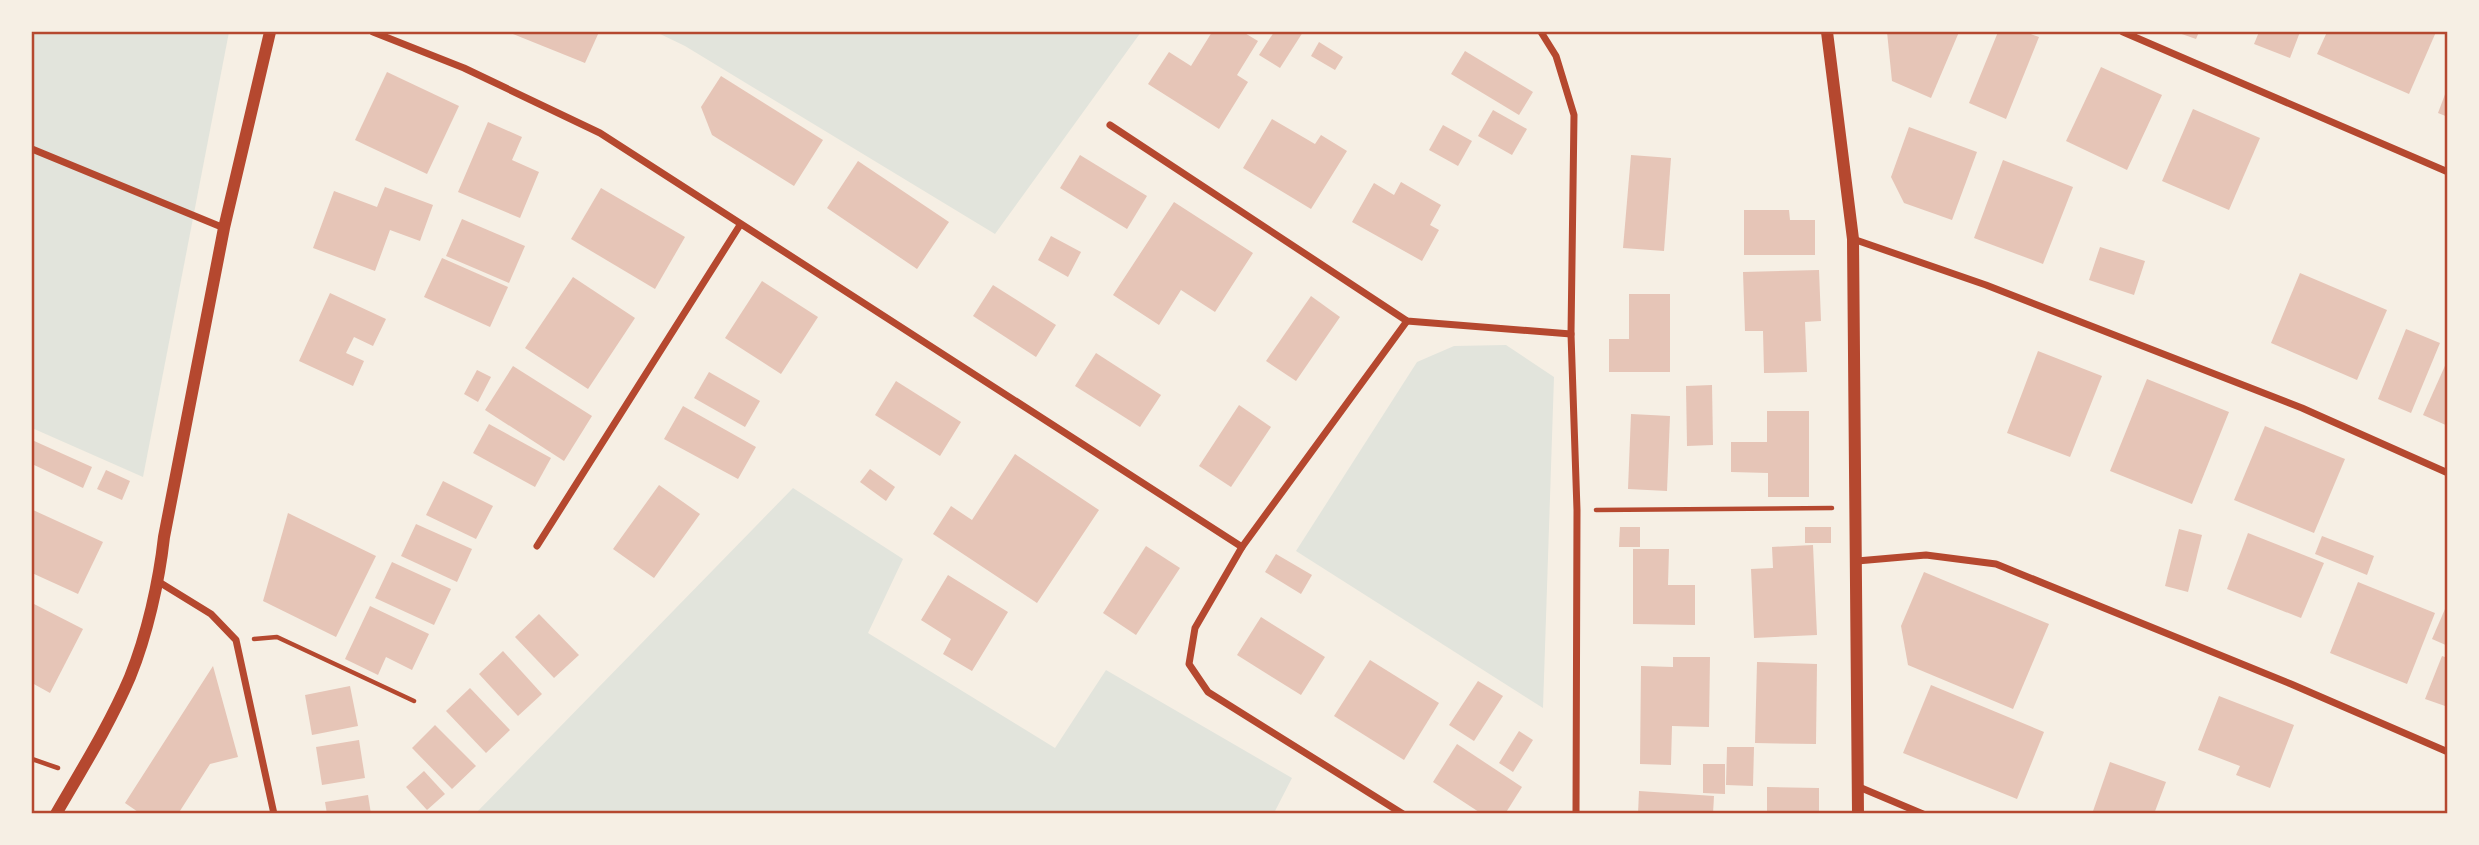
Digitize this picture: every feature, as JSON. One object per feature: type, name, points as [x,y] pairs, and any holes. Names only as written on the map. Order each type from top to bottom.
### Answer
[{"type":"street","points":[[56,814],[87,761],[130,676],[159,582],[164,537],[224,228],[270,32]]},
{"type":"street","points":[[373,32],[464,68],[600,133],[1242,547]]},
{"type":"street","points":[[1541,32],[1556,56],[1574,115],[1572,334],[1577,510],[1576,814]]},
{"type":"street","points":[[1827,32],[1853,239],[1858,814]]},
{"type":"street","points":[[2123,32],[2448,172]]},
{"type":"street","points":[[1110,125],[1407,321],[1572,334]]},
{"type":"street","points":[[32,149],[224,228]]},
{"type":"street","points":[[537,546],[740,225]]},
{"type":"street","points":[[1853,239],[1986,285],[2302,408],[2448,473]]},
{"type":"street","points":[[1403,814],[1208,692],[1189,664],[1195,628],[1242,547],[1407,321]]},
{"type":"street","points":[[1857,561],[1926,555],[1996,564],[2291,684],[2448,752]]},
{"type":"street","points":[[159,582],[211,614],[236,640],[274,814]]},
{"type":"street","points":[[1859,787],[1923,814]]},
{"type":"path","points":[[1577,510],[1854,508]]},
{"type":"path","points":[[236,640],[277,637],[414,701]]},
{"type":"shaded area","points":[[32,32],[229,32],[143,477],[32,428]]},
{"type":"shaded area","points":[[656,32],[1141,32],[995,234],[685,46]]},
{"type":"shaded area","points":[[1506,345],[1554,377],[1543,708],[1296,551],[1417,362],[1454,346]]},
{"type":"shaded area","points":[[793,488],[903,559],[868,633],[1055,748],[1106,670],[1292,778],[1274,813],[476,813]]},
{"type":"building","points":[[508,32],[599,32],[585,63]]},
{"type":"building","points":[[1212,32],[1243,32],[1258,41],[1237,75],[1248,82],[1219,129],[1148,84],[1169,52],[1191,66]]},
{"type":"building","points":[[1274,32],[1303,32],[1280,68],[1259,55]]},
{"type":"building","points":[[1887,32],[1959,32],[1931,98],[1892,81]]},
{"type":"building","points":[[1998,32],[2025,32],[2039,37],[2006,119],[1969,103]]},
{"type":"building","points":[[2176,32],[2199,32],[2196,39]]},
{"type":"building","points":[[2259,32],[2300,32],[2290,58],[2254,44]]},
{"type":"building","points":[[2327,32],[2436,32],[2409,94],[2317,54]]},
{"type":"building","points":[[1319,42],[1343,57],[1335,70],[1311,56]]},
{"type":"building","points":[[1465,51],[1533,92],[1519,115],[1451,74]]},
{"type":"building","points":[[2101,67],[2162,95],[2127,170],[2066,141]]},
{"type":"building","points":[[387,72],[459,106],[427,174],[355,140]]},
{"type":"building","points":[[721,76],[823,140],[794,186],[712,135],[701,107]]},
{"type":"building","points":[[2448,89],[2448,117],[2438,113]]},
{"type":"building","points":[[2193,109],[2260,138],[2229,210],[2162,181]]},
{"type":"building","points":[[1493,110],[1527,129],[1512,155],[1478,136]]},
{"type":"building","points":[[1272,119],[1315,144],[1321,135],[1347,151],[1311,209],[1243,168]]},
{"type":"building","points":[[488,122],[522,137],[512,160],[539,172],[520,218],[458,192]]},
{"type":"building","points":[[1443,125],[1472,141],[1458,166],[1429,150]]},
{"type":"building","points":[[1909,127],[1977,152],[1952,220],[1904,203],[1891,177]]},
{"type":"building","points":[[1080,155],[1147,196],[1127,229],[1060,188]]},
{"type":"building","points":[[1631,155],[1671,158],[1664,251],[1623,248]]},
{"type":"building","points":[[2003,160],[2073,187],[2043,264],[1974,238]]},
{"type":"building","points":[[858,161],[949,222],[917,269],[827,208]]},
{"type":"building","points":[[1401,182],[1441,205],[1430,225],[1439,230],[1422,261],[1352,222],[1374,183],[1394,195]]},
{"type":"building","points":[[385,187],[433,205],[420,241],[390,230],[375,271],[313,248],[334,191],[377,207]]},
{"type":"building","points":[[601,188],[685,237],[655,289],[571,239]]},
{"type":"building","points":[[1174,202],[1253,253],[1215,312],[1181,290],[1159,325],[1113,295]]},
{"type":"building","points":[[1744,210],[1789,210],[1790,220],[1815,220],[1815,255],[1744,255]]},
{"type":"building","points":[[462,219],[525,246],[509,283],[446,256]]},
{"type":"building","points":[[1051,236],[1081,252],[1068,277],[1038,260]]},
{"type":"building","points":[[2100,247],[2145,261],[2134,295],[2089,280]]},
{"type":"building","points":[[442,258],[508,287],[490,327],[424,297]]},
{"type":"building","points":[[1819,270],[1821,321],[1805,322],[1807,372],[1764,373],[1763,331],[1745,331],[1743,272]]},
{"type":"building","points":[[2300,273],[2387,310],[2357,380],[2271,343]]},
{"type":"building","points":[[573,277],[635,318],[588,389],[525,348]]},
{"type":"building","points":[[762,281],[818,317],[781,374],[725,338]]},
{"type":"building","points":[[993,285],[1056,325],[1036,357],[973,316]]},
{"type":"building","points":[[330,293],[386,319],[373,346],[354,337],[346,353],[364,361],[353,386],[299,361]]},
{"type":"building","points":[[1629,294],[1670,294],[1670,372],[1609,372],[1609,339],[1629,339]]},
{"type":"building","points":[[1311,296],[1340,317],[1296,381],[1266,361]]},
{"type":"building","points":[[2406,329],[2440,343],[2411,413],[2378,399]]},
{"type":"building","points":[[2038,351],[2102,376],[2070,457],[2007,433]]},
{"type":"building","points":[[1096,353],[1161,395],[1140,427],[1075,386]]},
{"type":"building","points":[[2448,359],[2448,426],[2423,415]]},
{"type":"building","points":[[513,366],[592,416],[564,461],[485,410]]},
{"type":"building","points":[[477,370],[491,377],[478,402],[464,394]]},
{"type":"building","points":[[709,372],[760,401],[745,427],[694,398]]},
{"type":"building","points":[[2147,379],[2229,412],[2192,504],[2110,471]]},
{"type":"building","points":[[896,381],[961,422],[940,456],[875,415]]},
{"type":"building","points":[[1712,385],[1713,445],[1687,446],[1686,386]]},
{"type":"building","points":[[1239,405],[1271,427],[1231,487],[1199,466]]},
{"type":"building","points":[[683,406],[756,447],[738,479],[664,439]]},
{"type":"building","points":[[1767,411],[1809,411],[1809,497],[1768,497],[1768,473],[1731,472],[1731,442],[1767,442]]},
{"type":"building","points":[[1631,414],[1670,416],[1667,491],[1628,489]]},
{"type":"building","points":[[489,424],[551,458],[535,487],[473,453]]},
{"type":"building","points":[[2265,426],[2345,459],[2314,533],[2234,500]]},
{"type":"building","points":[[32,440],[92,467],[83,488],[32,464]]},
{"type":"building","points":[[1015,454],[1099,510],[1037,603],[933,534],[951,506],[972,520]]},
{"type":"building","points":[[870,469],[895,487],[886,501],[860,482]]},
{"type":"building","points":[[106,470],[130,481],[122,500],[97,489]]},
{"type":"building","points":[[443,481],[493,506],[476,539],[426,515]]},
{"type":"building","points":[[659,485],[700,514],[654,578],[613,549]]},
{"type":"building","points":[[33,510],[103,542],[78,594],[32,573]]},
{"type":"building","points":[[288,513],[376,556],[336,637],[263,601]]},
{"type":"building","points":[[416,524],[472,549],[457,582],[401,556]]},
{"type":"building","points":[[1620,527],[1640,527],[1640,547],[1619,547]]},
{"type":"building","points":[[1805,527],[1831,527],[1831,543],[1805,543]]},
{"type":"building","points":[[2179,529],[2202,535],[2188,592],[2165,586]]},
{"type":"building","points":[[2248,533],[2324,563],[2301,618],[2227,589]]},
{"type":"building","points":[[2322,536],[2374,556],[2367,575],[2315,554]]},
{"type":"building","points":[[1813,545],[1817,635],[1754,638],[1751,569],[1773,568],[1772,547]]},
{"type":"building","points":[[1146,546],[1180,568],[1136,635],[1103,613]]},
{"type":"building","points":[[1633,549],[1669,549],[1668,585],[1695,585],[1695,625],[1633,624]]},
{"type":"building","points":[[1276,554],[1312,575],[1301,594],[1265,572]]},
{"type":"building","points":[[392,562],[451,589],[434,625],[375,598]]},
{"type":"building","points":[[1924,572],[2049,624],[2013,709],[1908,665],[1901,626]]},
{"type":"building","points":[[948,575],[1008,612],[972,671],[943,654],[951,639],[921,620]]},
{"type":"building","points":[[2358,582],[2435,613],[2407,684],[2330,653]]},
{"type":"building","points":[[32,603],[83,629],[50,693],[32,683]]},
{"type":"building","points":[[370,606],[429,634],[412,670],[386,657],[378,675],[345,659]]},
{"type":"building","points":[[2445,609],[2448,611],[2448,646],[2432,639]]},
{"type":"building","points":[[539,614],[579,655],[554,678],[515,637]]},
{"type":"building","points":[[1261,617],[1325,657],[1301,695],[1237,655]]},
{"type":"building","points":[[503,651],[542,694],[518,716],[479,674]]},
{"type":"building","points":[[2442,656],[2448,658],[2448,707],[2425,699]]},
{"type":"building","points":[[1673,657],[1710,657],[1709,727],[1672,726],[1671,765],[1640,764],[1641,666],[1673,667]]},
{"type":"building","points":[[1370,660],[1439,703],[1404,760],[1334,716]]},
{"type":"building","points":[[1757,662],[1817,664],[1816,744],[1755,743]]},
{"type":"building","points":[[213,666],[238,757],[210,764],[178,814],[141,814],[125,803]]},
{"type":"building","points":[[1478,681],[1503,696],[1474,741],[1449,725]]},
{"type":"building","points":[[1931,685],[2044,732],[2017,799],[1903,753]]},
{"type":"building","points":[[350,686],[358,726],[312,735],[305,695]]},
{"type":"building","points":[[470,688],[510,730],[486,753],[446,711]]},
{"type":"building","points":[[2219,696],[2294,725],[2270,788],[2236,775],[2240,766],[2198,750]]},
{"type":"building","points":[[435,725],[476,766],[452,789],[412,748]]},
{"type":"building","points":[[1519,731],[1533,740],[1513,772],[1499,763]]},
{"type":"building","points":[[359,740],[365,778],[322,785],[316,747]]},
{"type":"building","points":[[1457,744],[1522,787],[1505,814],[1482,814],[1433,782]]},
{"type":"building","points":[[1727,747],[1754,747],[1753,786],[1726,785]]},
{"type":"building","points":[[2110,762],[2166,782],[2154,814],[2092,814]]},
{"type":"building","points":[[1703,764],[1725,764],[1725,794],[1703,793]]},
{"type":"building","points":[[424,771],[445,794],[427,810],[406,787]]},
{"type":"building","points":[[1767,787],[1819,788],[1819,814],[1767,814]]},
{"type":"building","points":[[1639,791],[1714,796],[1713,814],[1638,814]]},
{"type":"building","points":[[368,795],[371,814],[327,814],[325,802]]}]
